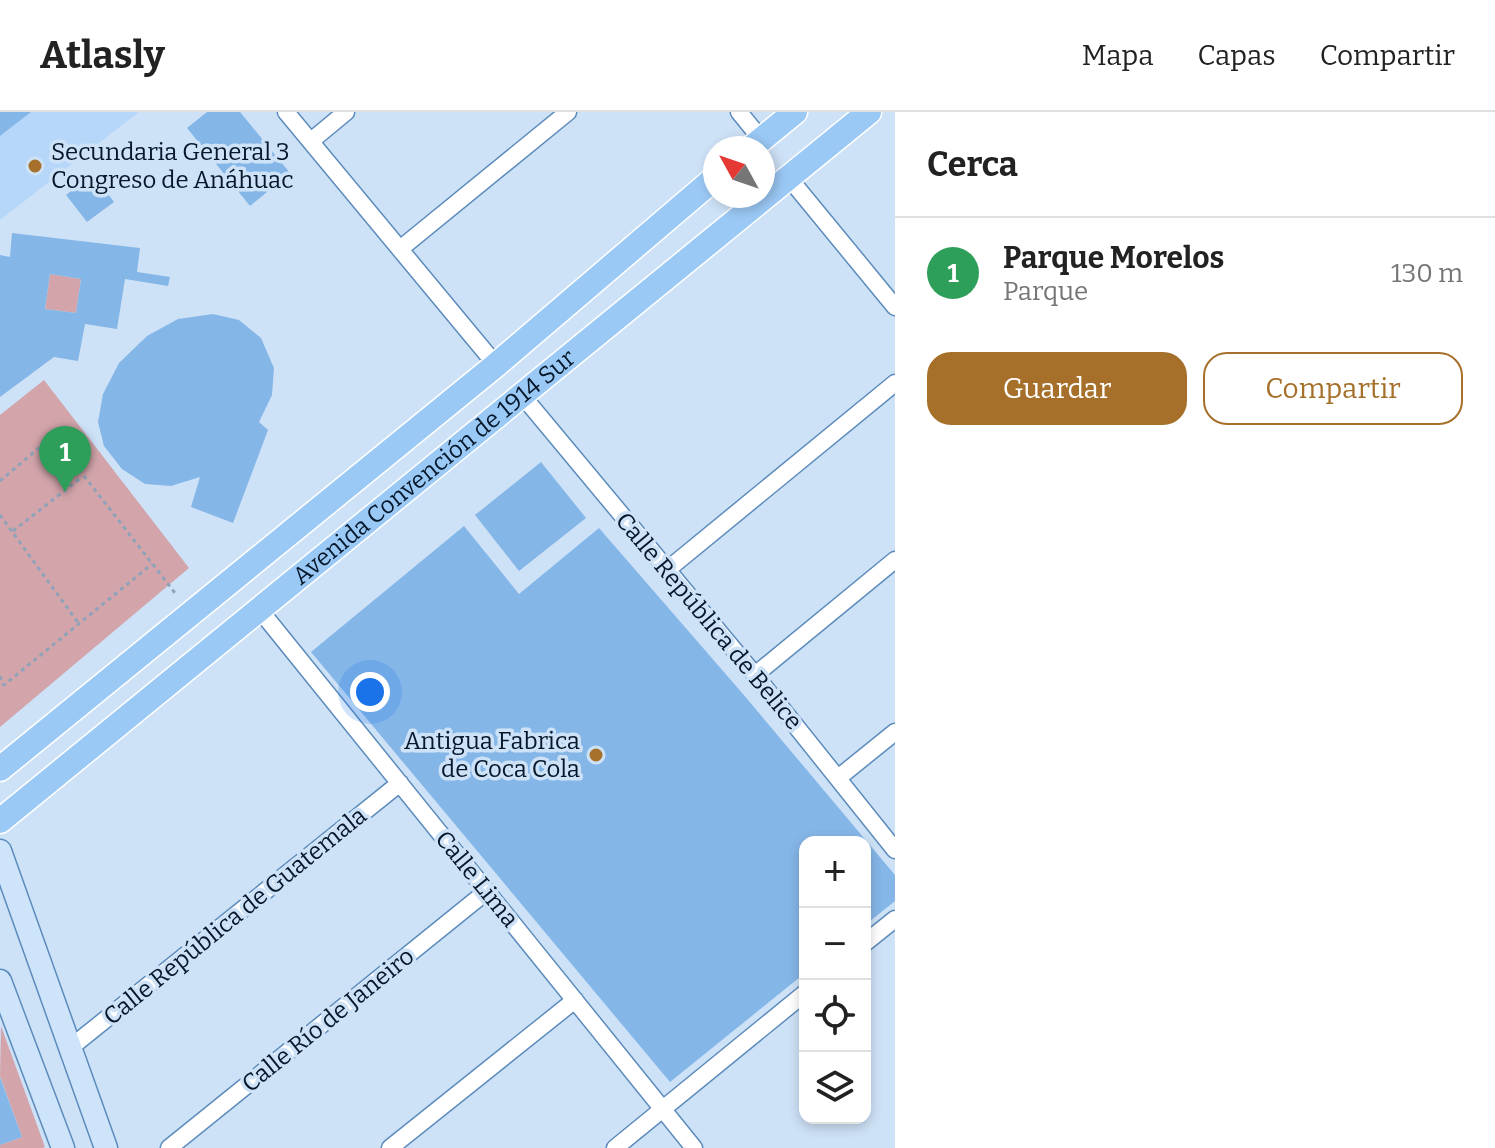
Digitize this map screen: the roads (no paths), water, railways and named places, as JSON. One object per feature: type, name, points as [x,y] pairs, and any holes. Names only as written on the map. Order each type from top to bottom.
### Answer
[{"type":"main road","points":[[766,136],[795,112]]},
{"type":"main road","name":"Avenida Convención de 1914 Sur","points":[[0,821],[869,112]]},
{"type":"main road","name":"Avenida Convención de 1914 Sur","points":[[0,769],[496,365],[703,188]]},
{"type":"main road","points":[[0,851],[106,1148]]},
{"type":"main road","points":[[0,981],[63,1148]]},
{"type":"street","points":[[286,112],[496,365]]},
{"type":"street","points":[[311,141],[346,112]]},
{"type":"street","points":[[400,249],[568,112]]},
{"type":"street","points":[[739,112],[752,136]]},
{"type":"street","points":[[789,178],[895,307]]},
{"type":"street","points":[[667,570],[895,383]]},
{"type":"street","name":"Calle República de Belice","points":[[521,394],[755,675],[895,850]]},
{"type":"street","points":[[755,675],[895,560]]},
{"type":"street","name":"Calle Lima","points":[[259,609],[694,1148]]},
{"type":"street","points":[[838,778],[895,732]]},
{"type":"street","name":"Calle República de Guatemala","points":[[70,1048],[400,783]]},
{"type":"street","name":"Calle Río de Janeiro","points":[[169,1148],[487,891]]},
{"type":"street","points":[[871,938],[895,919]]},
{"type":"street","points":[[615,1148],[799,998]]},
{"type":"street","points":[[390,1148],[575,1000]]},
{"type":"place","name":"Secundaria General 3 Congreso de Anáhuac","points":[[35,166]]},
{"type":"place","name":"Parque Morelos","points":[[65,492]]},
{"type":"place","name":"Antigua Fabrica de Coca Cola","points":[[596,755]]}]
